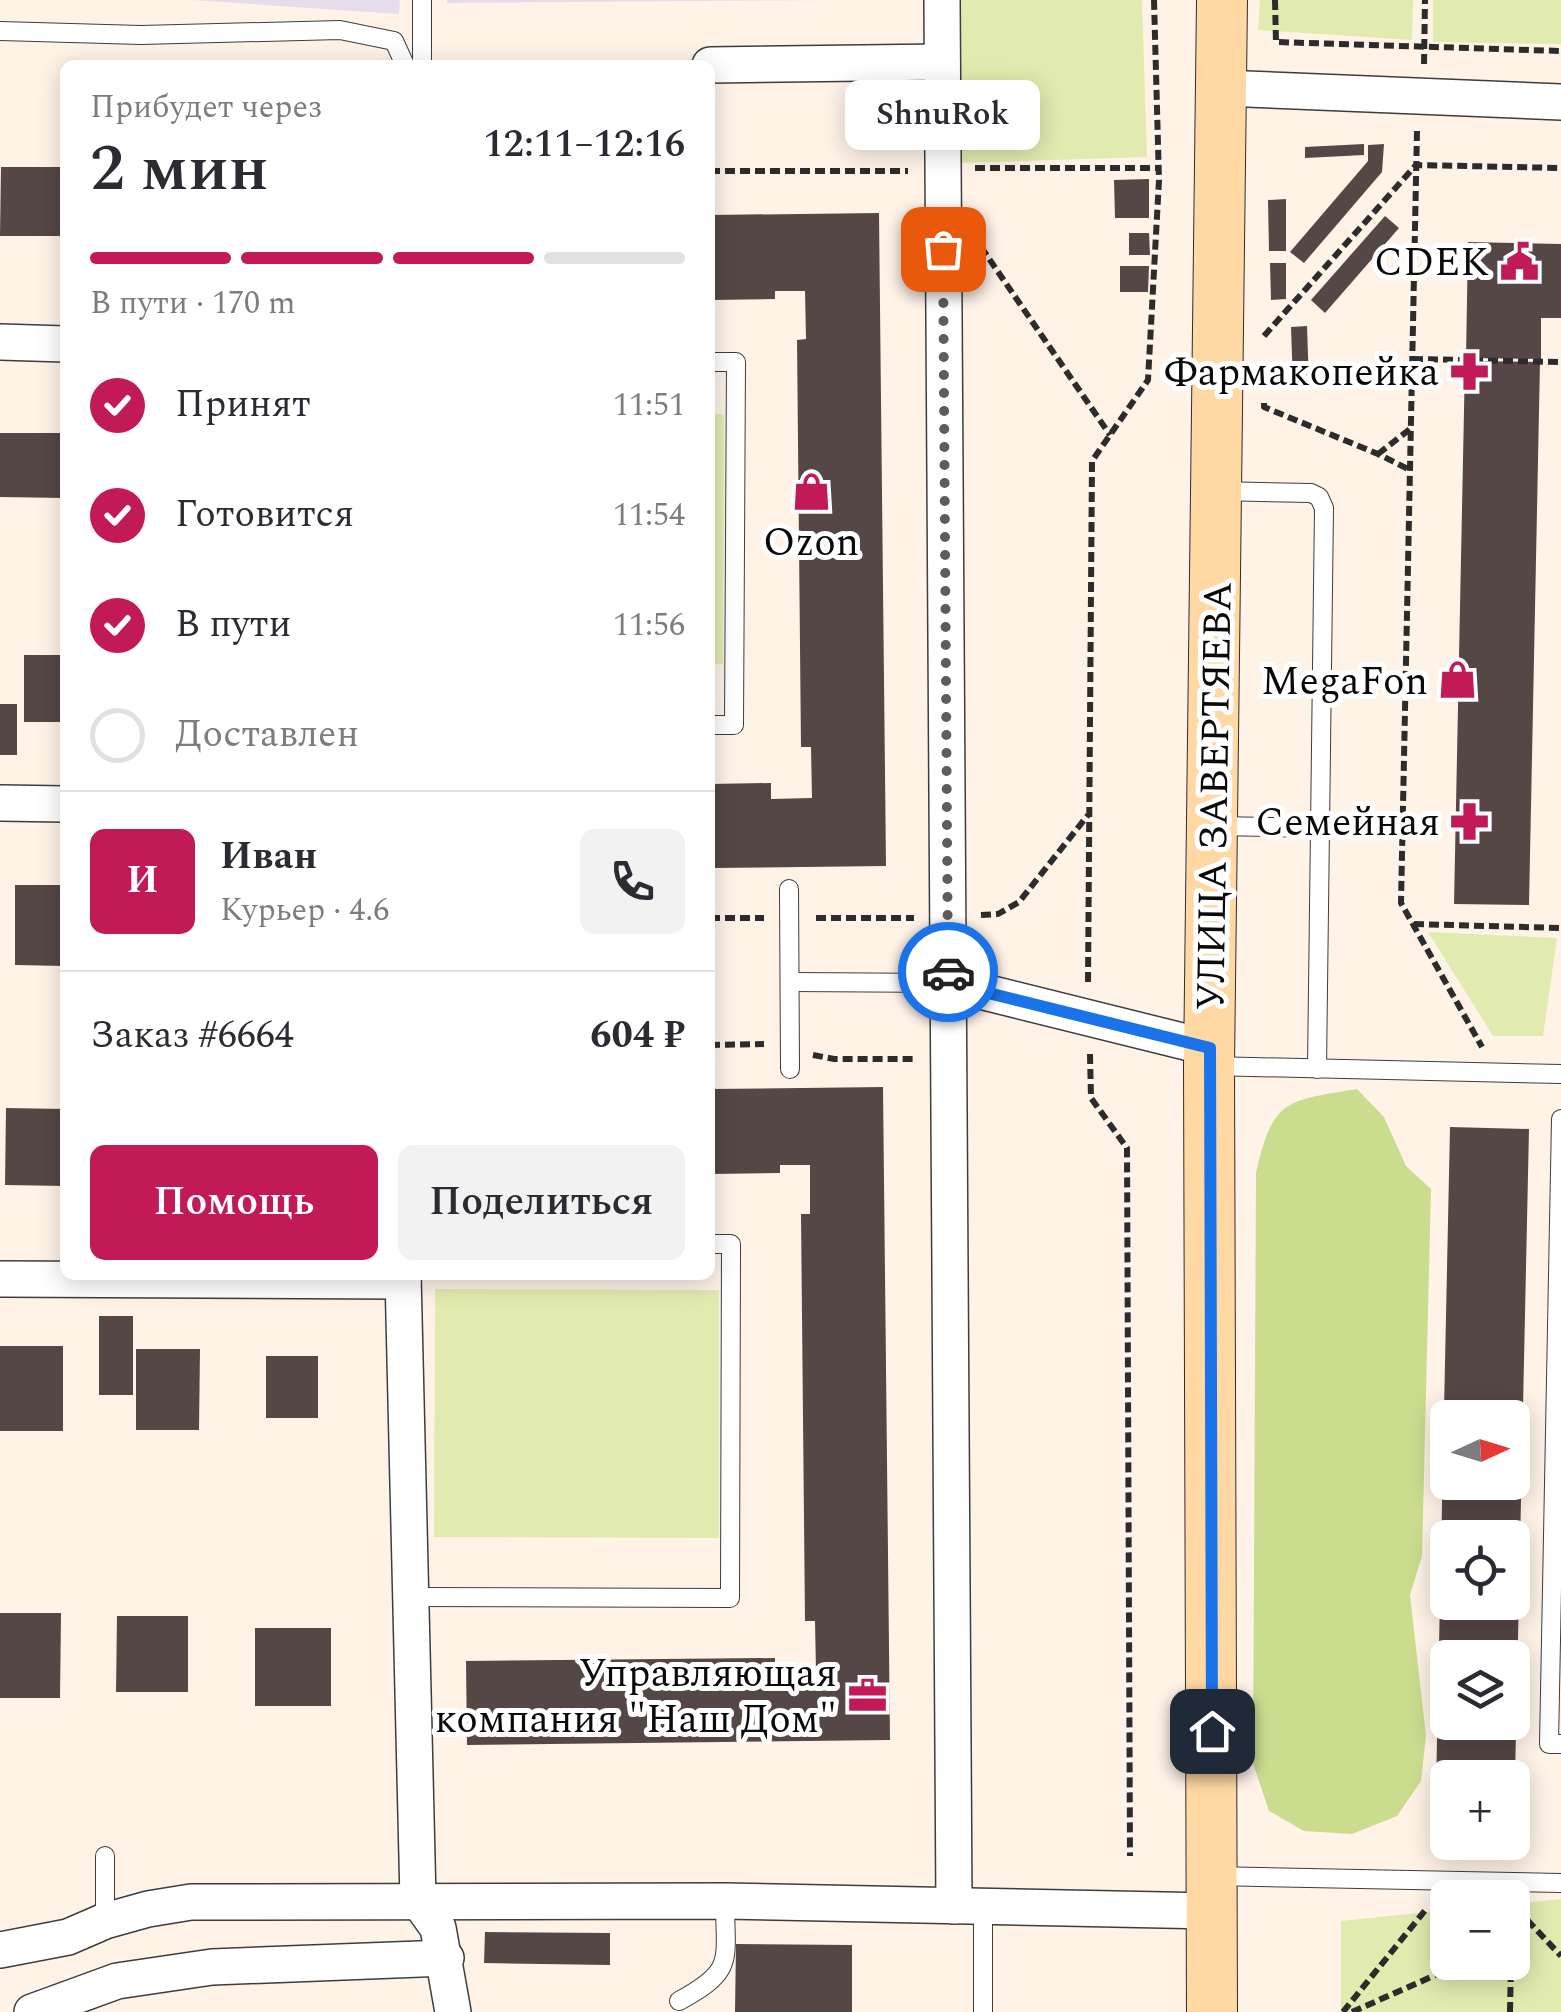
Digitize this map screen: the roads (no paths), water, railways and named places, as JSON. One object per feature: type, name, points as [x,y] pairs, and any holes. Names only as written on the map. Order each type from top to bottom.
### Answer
[{"type":"main road","name":"УЛИЦА ЗАВЕРТЯЕВА","points":[[1212,2012],[1209,1057],[1222,0]]},
{"type":"street","points":[[942,0],[948,1059],[968,1906]]},
{"type":"street","points":[[715,65],[942,62]]},
{"type":"street","points":[[1221,88],[1561,102]]},
{"type":"street","points":[[0,342],[60,344]]},
{"type":"street","points":[[0,803],[60,804]]},
{"type":"street","points":[[948,983],[1089,1018],[1209,1057]]},
{"type":"street","points":[[0,1278],[60,1278]]},
{"type":"street","points":[[403,1280],[418,1900],[438,1928],[452,2012]]},
{"type":"street","points":[[0,1950],[68,1937],[148,1908],[191,1902],[725,1901],[968,1906],[1212,1894]]},
{"type":"street","points":[[32,2012],[117,1981],[212,1967],[446,1958]]},
{"type":"lane","points":[[422,0],[422,60]]},
{"type":"lane","points":[[0,31],[142,35],[340,30],[394,42],[403,60]]},
{"type":"lane","points":[[715,362],[736,362],[736,381],[734,725],[715,725]]},
{"type":"lane","points":[[1216,491],[1310,493],[1319,496],[1324,508],[1317,1068]]},
{"type":"lane","points":[[1212,826],[1320,828]]},
{"type":"lane","points":[[789,889],[790,1069]]},
{"type":"lane","points":[[791,982],[948,983]]},
{"type":"lane","points":[[1209,1057],[1317,1068],[1561,1074]]},
{"type":"lane","points":[[1561,1119],[1548,1744],[1561,1744]]},
{"type":"lane","points":[[411,1597],[730,1598],[732,1244],[715,1244]]},
{"type":"lane","points":[[105,1921],[106,1856]]},
{"type":"lane","points":[[1212,1894],[1561,1884]]},
{"type":"lane","points":[[679,2001],[712,1983],[725,1962],[725,1901]]},
{"type":"lane","points":[[968,1906],[983,2012]]},
{"type":"place","name":"ShnuRok","points":[[943,249]]},
{"type":"place","name":"CDEK","points":[[1519,261]]},
{"type":"place","name":"Фармакопейка","points":[[1469,371]]},
{"type":"place","name":"Ozon","points":[[811,491]]},
{"type":"place","name":"MegaFon","points":[[1458,680]]},
{"type":"place","name":"Семейная","points":[[1470,821]]},
{"type":"place","name":"Управляющая компания \"Наш Дом\"","points":[[867,1695]]}]
